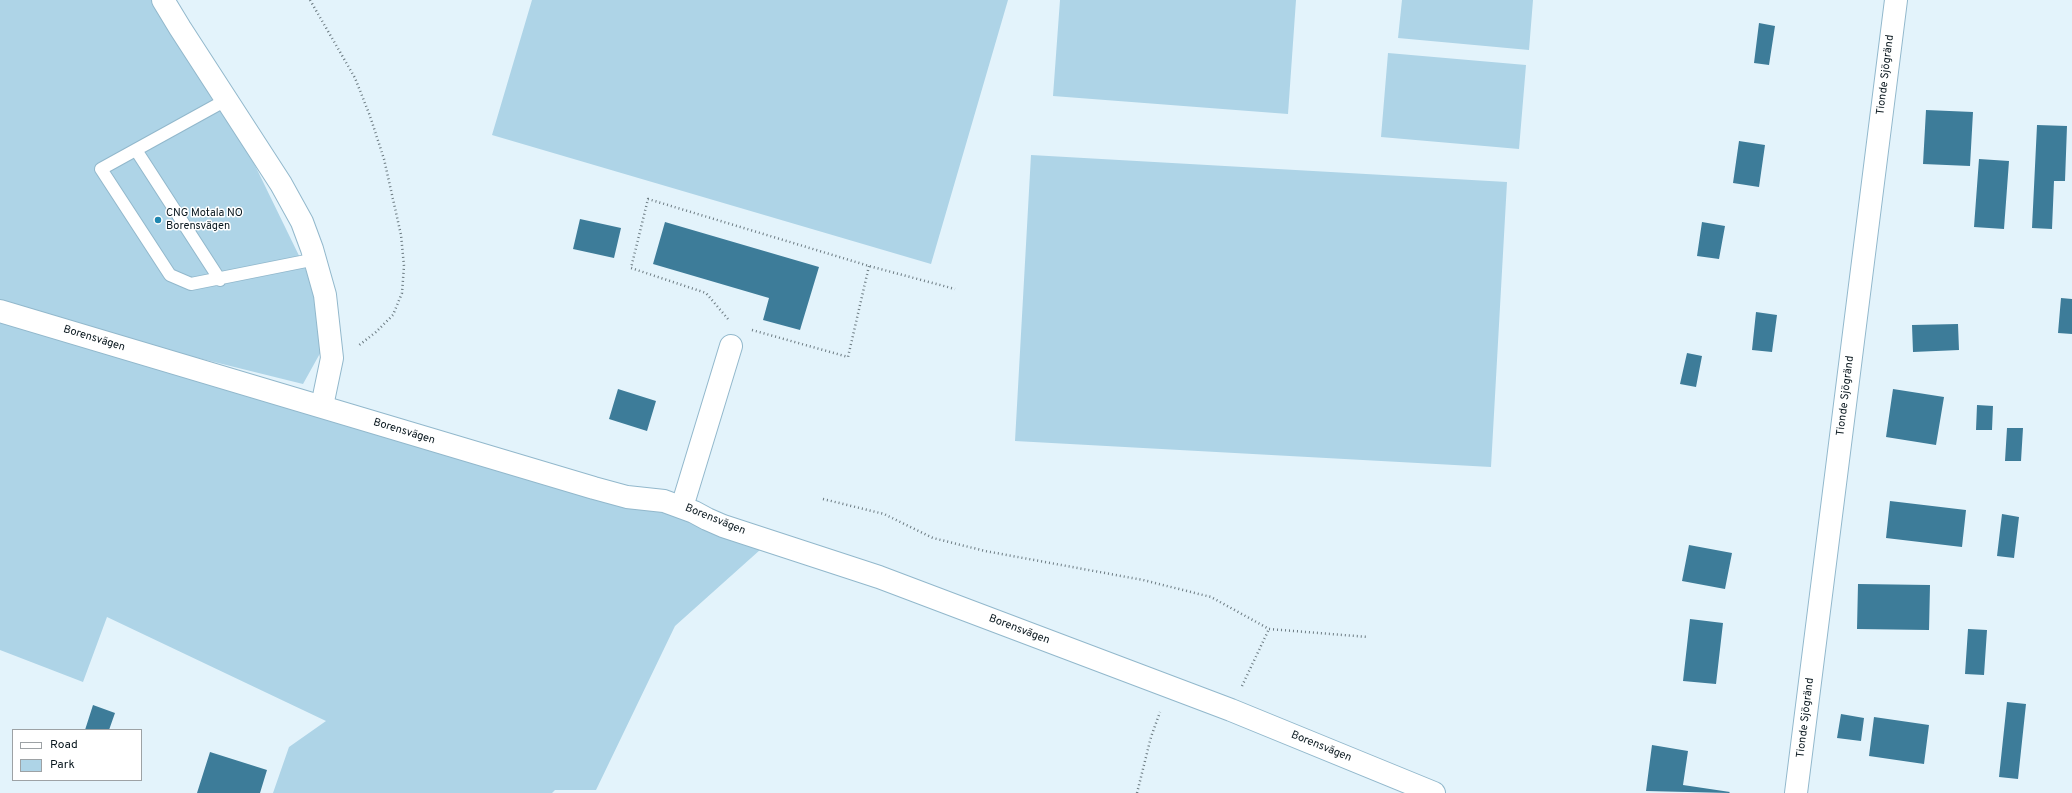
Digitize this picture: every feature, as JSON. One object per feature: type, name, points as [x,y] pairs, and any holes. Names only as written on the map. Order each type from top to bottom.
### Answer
[{"type":"street","points":[[163,0],[281,184],[302,222],[316,259],[325,295],[332,358],[322,406]]},
{"type":"street","name":"Tionde Sjögränd","points":[[1796,793],[1896,0]]},
{"type":"street","name":"Borensvägen","points":[[0,311],[594,488],[627,497],[664,501],[682,507],[723,526],[879,577],[1231,710],[1434,793]]},
{"type":"street","points":[[682,507],[731,346]]},
{"type":"lane","points":[[226,100],[101,169],[170,275],[191,284],[220,280],[316,259]]},
{"type":"lane","points":[[136,150],[220,280]]},
{"type":"path","points":[[310,0],[355,78],[370,116],[386,167],[401,235],[404,266],[402,293],[393,315],[376,332],[358,346],[332,358]]},
{"type":"path","points":[[870,266],[848,357],[733,324],[706,293],[631,268],[648,200],[870,266],[955,289]]},
{"type":"path","points":[[731,346],[733,324]]},
{"type":"path","points":[[823,499],[884,514],[933,538],[984,552],[1143,580],[1211,597],[1269,630],[1368,637]]},
{"type":"path","points":[[1231,710],[1269,630]]},
{"type":"path","points":[[1137,793],[1154,724],[1171,688]]},
{"type":"green space","points":[[0,0],[153,0],[228,110],[325,309],[323,348],[303,384],[0,309]]},
{"type":"green space","points":[[532,0],[1008,0],[931,264],[492,135]]},
{"type":"green space","points":[[1060,0],[1296,0],[1288,114],[1053,96]]},
{"type":"green space","points":[[1402,0],[1533,0],[1529,50],[1398,38]]},
{"type":"green space","points":[[1388,53],[1526,65],[1519,149],[1381,137]]},
{"type":"green space","points":[[1031,155],[1507,182],[1491,467],[1015,441]]},
{"type":"green space","points":[[0,310],[770,541],[675,626],[596,790],[555,790],[552,793],[273,793],[289,747],[326,721],[107,617],[83,682],[0,650]]},
{"type":"building","points":[[1759,23],[1775,26],[1769,65],[1754,63]]},
{"type":"building","points":[[1926,110],[1973,112],[1970,166],[1923,164]]},
{"type":"building","points":[[2037,125],[2067,126],[2065,181],[2054,181],[2052,229],[2032,228]]},
{"type":"building","points":[[1739,141],[1765,145],[1759,187],[1733,183]]},
{"type":"building","points":[[1979,159],[2009,161],[2004,229],[1974,227]]},
{"type":"building","points":[[580,219],[621,228],[614,258],[573,249]]},
{"type":"building","points":[[665,222],[819,267],[800,330],[763,320],[769,298],[653,264]]},
{"type":"building","points":[[1702,222],[1725,226],[1719,259],[1697,256]]},
{"type":"building","points":[[2061,298],[2072,299],[2072,334],[2058,333]]},
{"type":"building","points":[[1756,312],[1777,315],[1772,352],[1752,350]]},
{"type":"building","points":[[1958,324],[1959,350],[1913,352],[1912,325]]},
{"type":"building","points":[[1687,353],[1702,356],[1696,387],[1680,384]]},
{"type":"building","points":[[618,389],[656,401],[647,431],[609,419]]},
{"type":"building","points":[[1893,389],[1944,397],[1936,445],[1886,437]]},
{"type":"building","points":[[1977,405],[1993,406],[1992,430],[1976,430]]},
{"type":"building","points":[[2007,428],[2023,428],[2021,461],[2005,461]]},
{"type":"building","points":[[1890,501],[1966,510],[1962,547],[1886,538]]},
{"type":"building","points":[[2002,514],[2019,517],[2014,558],[1997,556]]},
{"type":"building","points":[[1689,545],[1732,553],[1725,589],[1682,581]]},
{"type":"building","points":[[1858,584],[1930,585],[1929,630],[1857,629]]},
{"type":"building","points":[[1690,619],[1723,623],[1716,684],[1683,681]]},
{"type":"building","points":[[1968,629],[1987,630],[1984,675],[1965,674]]},
{"type":"building","points":[[2007,702],[2026,704],[2018,779],[1999,777]]},
{"type":"building","points":[[93,705],[115,713],[109,729],[85,729]]},
{"type":"building","points":[[1841,714],[1864,718],[1861,741],[1837,738]]},
{"type":"building","points":[[1874,717],[1929,725],[1924,764],[1869,756]]},
{"type":"building","points":[[1652,745],[1688,751],[1683,785],[1730,792],[1646,791]]},
{"type":"building","points":[[210,752],[267,770],[260,793],[197,793]]},
{"type":"place","name":"CNG Motala NO Borensvägen","points":[[158,220]]}]
